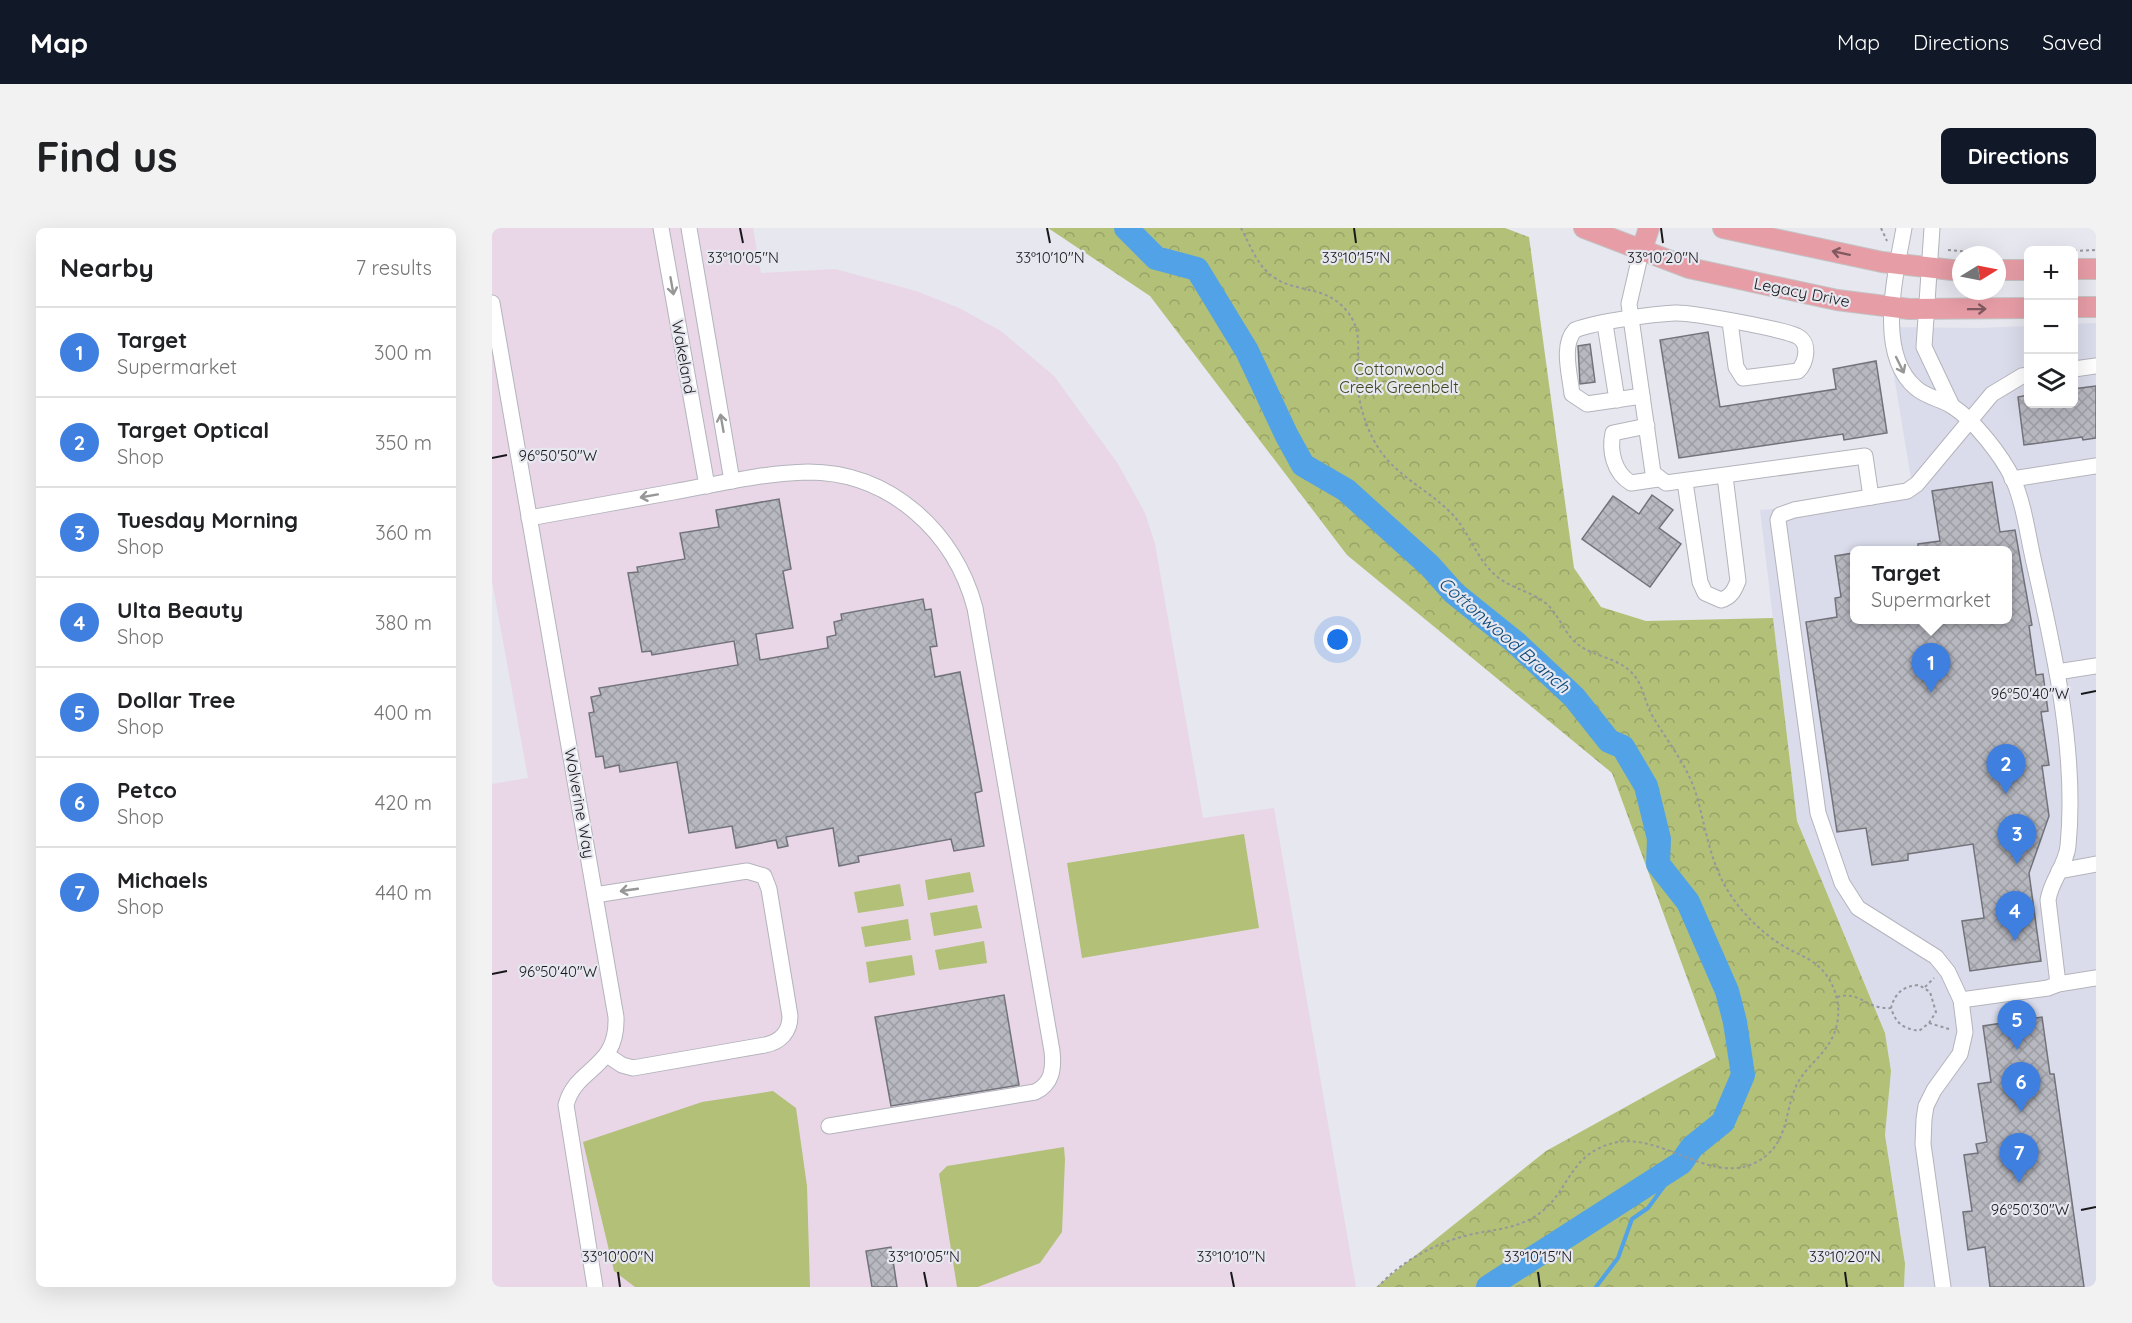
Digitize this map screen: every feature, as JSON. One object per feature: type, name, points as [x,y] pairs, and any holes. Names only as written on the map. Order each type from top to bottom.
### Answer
[{"type":"main road","name":"Legacy Drive","points":[[1584,228],[1641,252],[1689,268],[1838,300],[1925,310],[2024,308]]},
{"type":"main road","points":[[1641,252],[1649,228]]},
{"type":"main road","points":[[1723,228],[1898,265],[1952,270]]},
{"type":"main road","points":[[2006,265],[2024,269]]},
{"type":"main road","points":[[2078,269],[2096,269]]},
{"type":"main road","points":[[2078,307],[2096,307]]},
{"type":"street","name":"Wakeland","points":[[661,228],[707,486]]},
{"type":"street","name":"Wakeland","points":[[689,228],[732,481]]},
{"type":"street","points":[[1904,228],[1893,308],[1892,340],[1899,367],[1916,389],[1952,406],[1968,421],[1990,444],[2012,479],[2028,530],[2057,672],[2063,715],[2069,812],[2066,856],[2050,886],[2048,900],[2058,984]]},
{"type":"street","points":[[1932,228],[1924,339],[1927,355],[1952,406]]},
{"type":"street","points":[[1641,252],[1630,293],[1632,320],[1653,473],[1658,479],[1666,483],[1685,482],[1865,456],[1871,497]]},
{"type":"street","name":"Wolverine Way","points":[[492,303],[616,1017],[615,1036],[607,1054],[573,1087],[566,1105],[595,1287]]},
{"type":"street","points":[[1642,396],[1587,404],[1572,394],[1567,346],[1570,335],[1582,327],[1680,313],[1730,322],[1797,336],[1805,346],[1806,359],[1803,366],[1798,371],[1743,378],[1736,367],[1730,322]]},
{"type":"street","points":[[1605,324],[1617,400]]},
{"type":"street","points":[[2078,368],[2096,366]]},
{"type":"street","points":[[1943,1287],[1923,1144],[1924,1119],[1926,1106],[1934,1090],[1960,1054],[1965,1032],[1961,1000],[1948,972],[1936,957],[1858,908],[1842,883],[1818,813],[1778,520],[1780,515],[1794,510],[1907,491],[1917,484],[1992,394],[2024,376]]},
{"type":"street","points":[[1647,426],[1613,433],[1613,457],[1622,478],[1631,483],[1658,479]]},
{"type":"street","points":[[2012,479],[2096,466]]},
{"type":"street","points":[[530,518],[732,481],[808,472],[831,474],[863,482],[909,506],[935,529],[955,557],[969,587],[975,609],[1052,1051],[1050,1079],[1043,1088],[1035,1092],[830,1126]]},
{"type":"street","points":[[1685,482],[1700,582],[1705,593],[1721,600],[1728,598],[1734,591],[1737,581],[1725,476]]},
{"type":"street","points":[[2057,672],[2096,666]]},
{"type":"street","points":[[2059,871],[2096,864]]},
{"type":"street","points":[[595,895],[747,871],[764,876],[770,889],[790,1016],[789,1027],[776,1042],[633,1068],[622,1065],[607,1054]]},
{"type":"street","points":[[1961,1000],[2048,988],[2058,984],[2096,978]]},
{"type":"path","points":[[1241,228],[1259,263],[1272,276],[1287,285],[1322,292],[1348,312],[1356,324],[1359,342],[1357,382],[1361,406],[1369,430],[1394,468],[1453,515],[1490,572],[1507,584],[1544,602],[1555,613],[1573,640],[1594,654],[1623,665],[1634,674],[1642,687],[1654,719],[1686,770],[1697,797],[1713,861],[1726,889],[1760,929],[1781,945],[1818,966],[1833,986],[1837,997],[1839,1016],[1833,1038],[1801,1077],[1793,1091],[1781,1136],[1766,1156],[1742,1168],[1730,1169],[1702,1163],[1670,1149],[1633,1140],[1612,1143],[1592,1152],[1573,1167],[1554,1199],[1537,1216],[1508,1229],[1478,1233],[1415,1256],[1389,1274],[1378,1287]]},
{"type":"path","points":[[1948,250],[1952,251]]},
{"type":"path","points":[[2078,251],[2096,250]]},
{"type":"path","points":[[1910,986],[1925,987],[1934,999],[1936,1012],[1929,1023],[1919,1030],[1906,1028],[1895,1021],[1891,1008],[1893,997],[1901,990],[1910,986]]},
{"type":"path","points":[[1837,997],[1848,993],[1858,997],[1868,1006],[1880,1009],[1891,1008]]},
{"type":"path","points":[[1929,1023],[1934,1027],[1965,1032]]},
{"type":"shaded area","points":[[492,228],[753,228],[761,273],[835,269],[916,291],[959,308],[1001,331],[1054,376],[1118,464],[1145,513],[1155,544],[1203,818],[1274,808],[1356,1287],[492,1287],[492,784],[528,778],[492,581]]},
{"type":"shaded area","points":[[2096,323],[2096,1287],[1904,1287],[1905,1264],[1885,1135],[1891,1071],[1885,1033],[1797,821],[1760,510],[1914,497],[1886,327],[2024,326],[2024,408],[2078,408],[2078,324]]},
{"type":"green space","name":"Cottonwood Creek Greenbelt","points":[[1048,228],[1505,228],[1529,237],[1574,568],[1601,607],[1646,621],[1773,618],[1797,821],[1885,1033],[1891,1071],[1885,1135],[1905,1264],[1904,1287],[1376,1287],[1546,1151],[1716,1057],[1612,773],[1347,555],[1150,296]]},
{"type":"green space","points":[[1244,834],[1259,928],[1082,958],[1067,863]]},
{"type":"green space","points":[[970,872],[974,892],[928,900],[925,880]]},
{"type":"green space","points":[[900,884],[904,906],[858,913],[854,892]]},
{"type":"green space","points":[[977,905],[982,928],[934,936],[930,913]]},
{"type":"green space","points":[[908,919],[911,940],[865,947],[861,927]]},
{"type":"green space","points":[[984,941],[987,963],[939,970],[935,950]]},
{"type":"green space","points":[[912,955],[915,975],[869,983],[866,962]]},
{"type":"green space","points":[[773,1091],[796,1108],[807,1186],[810,1287],[635,1287],[614,1271],[583,1142],[702,1102]]},
{"type":"green space","points":[[1064,1147],[1062,1232],[1040,1263],[978,1287],[957,1287],[939,1174],[947,1166]]},
{"type":"building","points":[[1708,332],[1720,407],[1836,389],[1833,369],[1876,361],[1887,433],[1844,440],[1843,434],[1679,458],[1660,340]]},
{"type":"building","points":[[1590,344],[1595,382],[1580,384],[1578,346]]},
{"type":"building","points":[[2096,386],[2096,438],[2083,440],[2082,437],[2024,445],[2018,397],[2024,396],[2024,408],[2078,408],[2078,388]]},
{"type":"building","points":[[1992,482],[2000,532],[2015,530],[2032,625],[2029,626],[2036,675],[2043,674],[2048,711],[2041,712],[2049,765],[2042,766],[2049,816],[2029,873],[2041,961],[1970,971],[1962,921],[1984,918],[1973,844],[1908,854],[1908,860],[1872,865],[1866,828],[1837,832],[1806,622],[1837,617],[1835,598],[1841,597],[1835,556],[1850,554],[1850,624],[2012,624],[2012,546],[1918,546],[1918,544],[1940,541],[1932,491]]},
{"type":"building","points":[[1652,495],[1673,510],[1659,528],[1681,544],[1650,587],[1582,539],[1613,496],[1639,514]]},
{"type":"building","points":[[779,499],[791,569],[783,571],[793,628],[756,634],[760,660],[828,648],[827,637],[836,635],[834,622],[842,620],[841,614],[923,599],[925,610],[931,609],[937,646],[930,647],[935,677],[960,672],[982,791],[975,793],[984,846],[954,851],[951,839],[858,856],[859,862],[839,866],[833,828],[786,837],[788,846],[778,848],[776,840],[736,848],[732,826],[689,833],[677,762],[620,772],[619,765],[605,768],[603,756],[596,757],[589,713],[594,712],[591,697],[601,695],[599,688],[738,665],[734,641],[652,655],[651,651],[642,652],[628,573],[638,572],[637,567],[685,559],[680,533],[719,527],[716,510]]},
{"type":"building","points":[[1004,995],[1019,1085],[891,1106],[875,1017]]},
{"type":"building","points":[[2042,1017],[2050,1074],[2054,1074],[2084,1287],[1990,1287],[1985,1247],[1968,1250],[1963,1212],[1972,1211],[1964,1155],[1978,1153],[1976,1144],[1987,1142],[1978,1084],[1991,1082],[1983,1026]]},
{"type":"building","points":[[891,1247],[897,1287],[872,1287],[866,1251]]},
{"type":"waterway","name":"Cottonwood Branch","points":[[1126,228],[1156,258],[1197,269],[1247,351],[1303,465],[1346,490],[1430,566],[1454,593],[1515,642],[1574,697],[1609,741],[1623,747],[1646,786],[1659,839],[1658,864],[1688,902],[1727,991],[1735,1022],[1743,1075],[1723,1122],[1692,1147],[1681,1163],[1488,1287]]},
{"type":"waterway","points":[[1596,1287],[1618,1258],[1632,1219],[1648,1208],[1681,1163]]},
{"type":"place","name":"Target","points":[[1931,693]]},
{"type":"place","name":"Target Optical","points":[[2006,794]]},
{"type":"place","name":"Tuesday Morning","points":[[2017,864]]},
{"type":"place","name":"Ulta Beauty","points":[[2015,941]]},
{"type":"place","name":"Dollar Tree","points":[[2017,1050]]},
{"type":"place","name":"Petco","points":[[2021,1112]]},
{"type":"place","name":"Michaels","points":[[2019,1183]]}]
